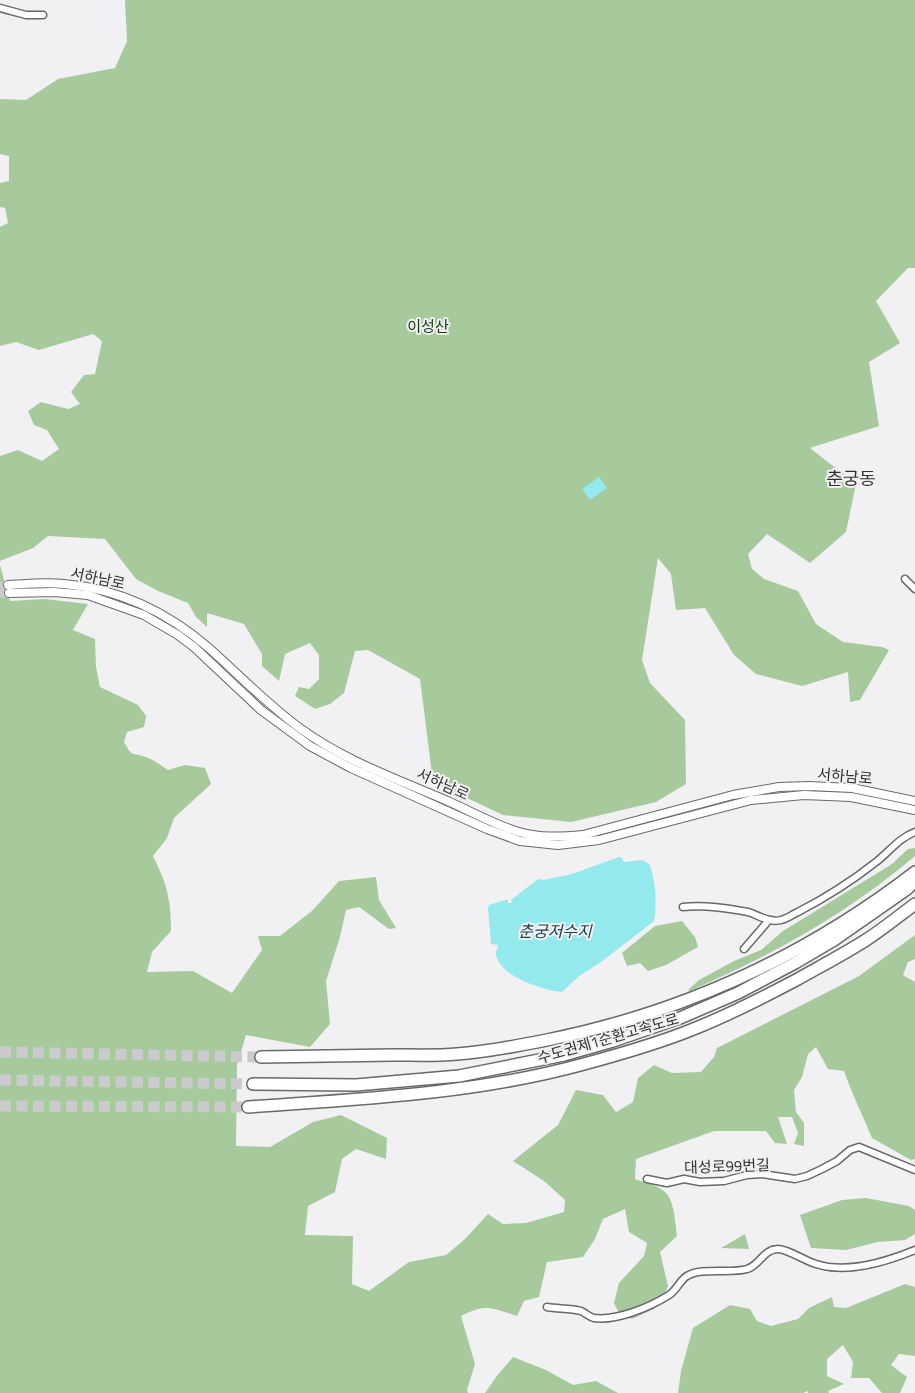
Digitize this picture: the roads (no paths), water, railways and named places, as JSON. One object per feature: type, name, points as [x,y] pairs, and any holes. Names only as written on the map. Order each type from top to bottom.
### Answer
[{"type":"highway","name":"수도권제1순환고속도로","points":[[261,1057],[457,1054],[514,1047],[586,1032],[665,1009],[777,961],[833,930],[915,872]]},
{"type":"highway","name":"수도권제1순환고속도로","points":[[253,1084],[356,1085],[459,1076],[547,1059],[613,1041],[680,1018],[738,992],[795,963],[834,940],[907,889],[915,881]]},
{"type":"highway","name":"수도권제1순환고속도로","points":[[248,1107],[356,1099],[452,1089],[518,1078],[583,1064],[640,1047],[695,1029],[757,1000],[867,939],[915,904]]},
{"type":"street","points":[[0,8],[26,15],[43,15]]},
{"type":"street","points":[[905,579],[915,589]]},
{"type":"street","name":"서하남로","points":[[915,802],[852,788],[779,787],[733,795],[583,835],[552,837],[518,832],[345,756],[312,737],[279,712],[189,632],[146,606],[121,596],[84,586],[52,583],[8,589],[88,595],[144,615],[194,647],[261,710],[310,746],[352,768],[487,830],[520,841],[558,845],[599,840],[751,800],[804,795],[851,797],[915,810]]},
{"type":"street","points":[[683,907],[718,907],[750,913],[769,920],[781,920],[810,906],[850,881],[877,862],[908,835],[915,832]]},
{"type":"street","points":[[744,949],[769,920]]},
{"type":"street","name":"대성로99번길","points":[[647,1179],[667,1183],[684,1179],[700,1182],[724,1181],[747,1175],[762,1174],[794,1179],[822,1170],[850,1150],[859,1147],[915,1170]]},
{"type":"street","points":[[547,1307],[581,1312],[592,1317],[606,1318],[654,1304],[672,1293],[687,1276],[703,1272],[752,1268],[769,1251],[779,1248],[820,1266],[840,1267],[892,1260],[915,1250]]},
{"type":"water","points":[[599,477],[607,488],[590,500],[582,489]]},
{"type":"water","name":"춘궁저수지","points":[[619,857],[624,862],[642,860],[649,864],[655,892],[654,921],[601,962],[579,976],[562,992],[524,981],[514,976],[499,963],[496,955],[498,945],[491,944],[489,905],[505,900],[508,900],[508,903],[512,903],[511,900],[538,879],[544,880],[572,874]]},
{"type":"tunnel","points":[[0,586],[8,585]]},
{"type":"tunnel","points":[[0,594],[9,593]]},
{"type":"tunnel","points":[[0,1052],[261,1057]]},
{"type":"tunnel","points":[[0,1080],[253,1084]]},
{"type":"tunnel","points":[[0,1106],[248,1107]]},
{"type":"district","name":"춘궁동","points":[[851,478]]},
{"type":"park label","name":"이성산","points":[[428,326]]}]
